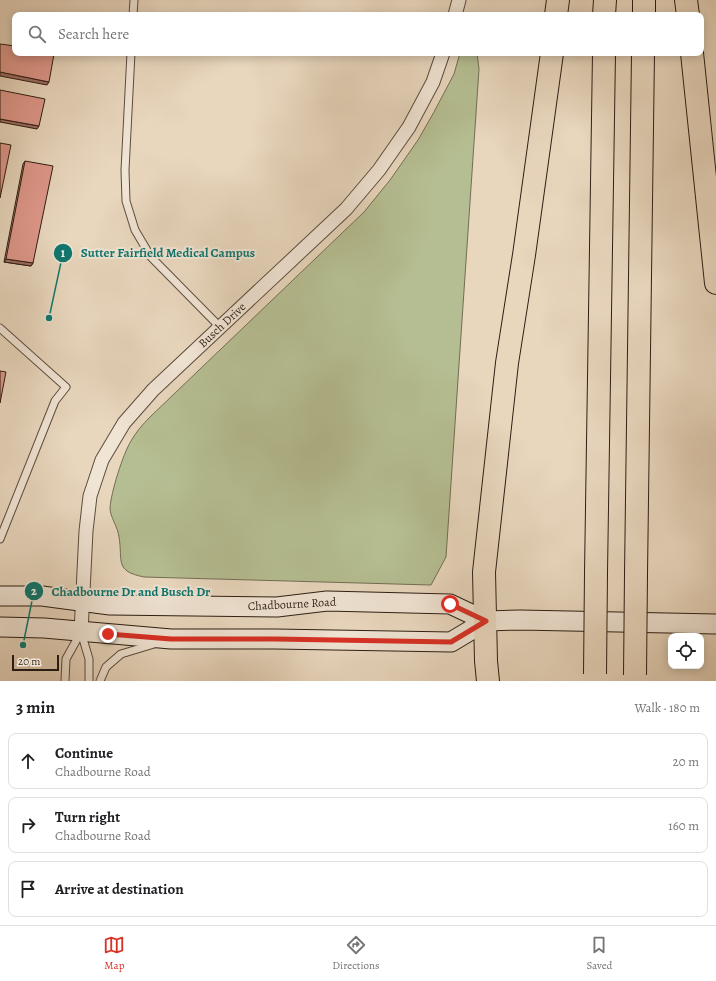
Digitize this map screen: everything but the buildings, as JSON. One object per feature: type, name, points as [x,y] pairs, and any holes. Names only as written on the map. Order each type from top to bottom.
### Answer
[{"type":"highway","points":[[556,12],[558,0]]},
{"type":"highway","points":[[604,0],[604,12]]},
{"type":"highway","points":[[644,0],[644,12]]},
{"type":"highway","points":[[686,0],[688,12]]},
{"type":"highway","points":[[488,681],[486,661],[484,572],[507,363],[524,255],[552,56]]},
{"type":"highway","points":[[595,677],[604,56]]},
{"type":"highway","points":[[635,678],[643,56]]},
{"type":"highway","points":[[692,56],[716,283]]},
{"type":"main road","name":"Chadbourne Road","points":[[0,596],[42,596],[110,605],[277,607],[327,601],[450,604],[486,621],[520,620],[716,624]]},
{"type":"main road","name":"Chadbourne Road","points":[[0,627],[44,628],[171,639],[451,642],[486,621]]},
{"type":"street","points":[[456,12],[460,0]]},
{"type":"street","name":"Busch Drive","points":[[81,632],[86,531],[90,496],[102,460],[124,422],[153,390],[346,209],[379,170],[409,127],[433,82],[442,56]]},
{"type":"lane","points":[[133,12],[134,0]]},
{"type":"lane","points":[[131,56],[125,170],[126,201],[135,230],[151,257],[220,327]]},
{"type":"lane","points":[[0,328],[66,387],[55,401],[0,539]]},
{"type":"lane","points":[[65,681],[66,659],[81,632]]},
{"type":"lane","points":[[81,632],[89,659],[89,681]]},
{"type":"lane","points":[[100,681],[106,667],[121,654],[171,639]]},
{"type":"green space","points":[[459,56],[477,56],[479,69],[446,557],[431,585],[144,577],[128,572],[122,564],[118,533],[110,508],[118,473],[124,455],[133,438],[150,417],[364,212],[390,180],[418,140],[454,74]]},
{"type":"place","name":"Sutter Fairfield Medical Campus","points":[[49,318]]},
{"type":"place","name":"Chadbourne Dr and Busch Dr","points":[[23,645]]},
{"type":"route","points":[[108,634],[171,639],[292,639],[451,642],[486,621],[450,604]]}]
